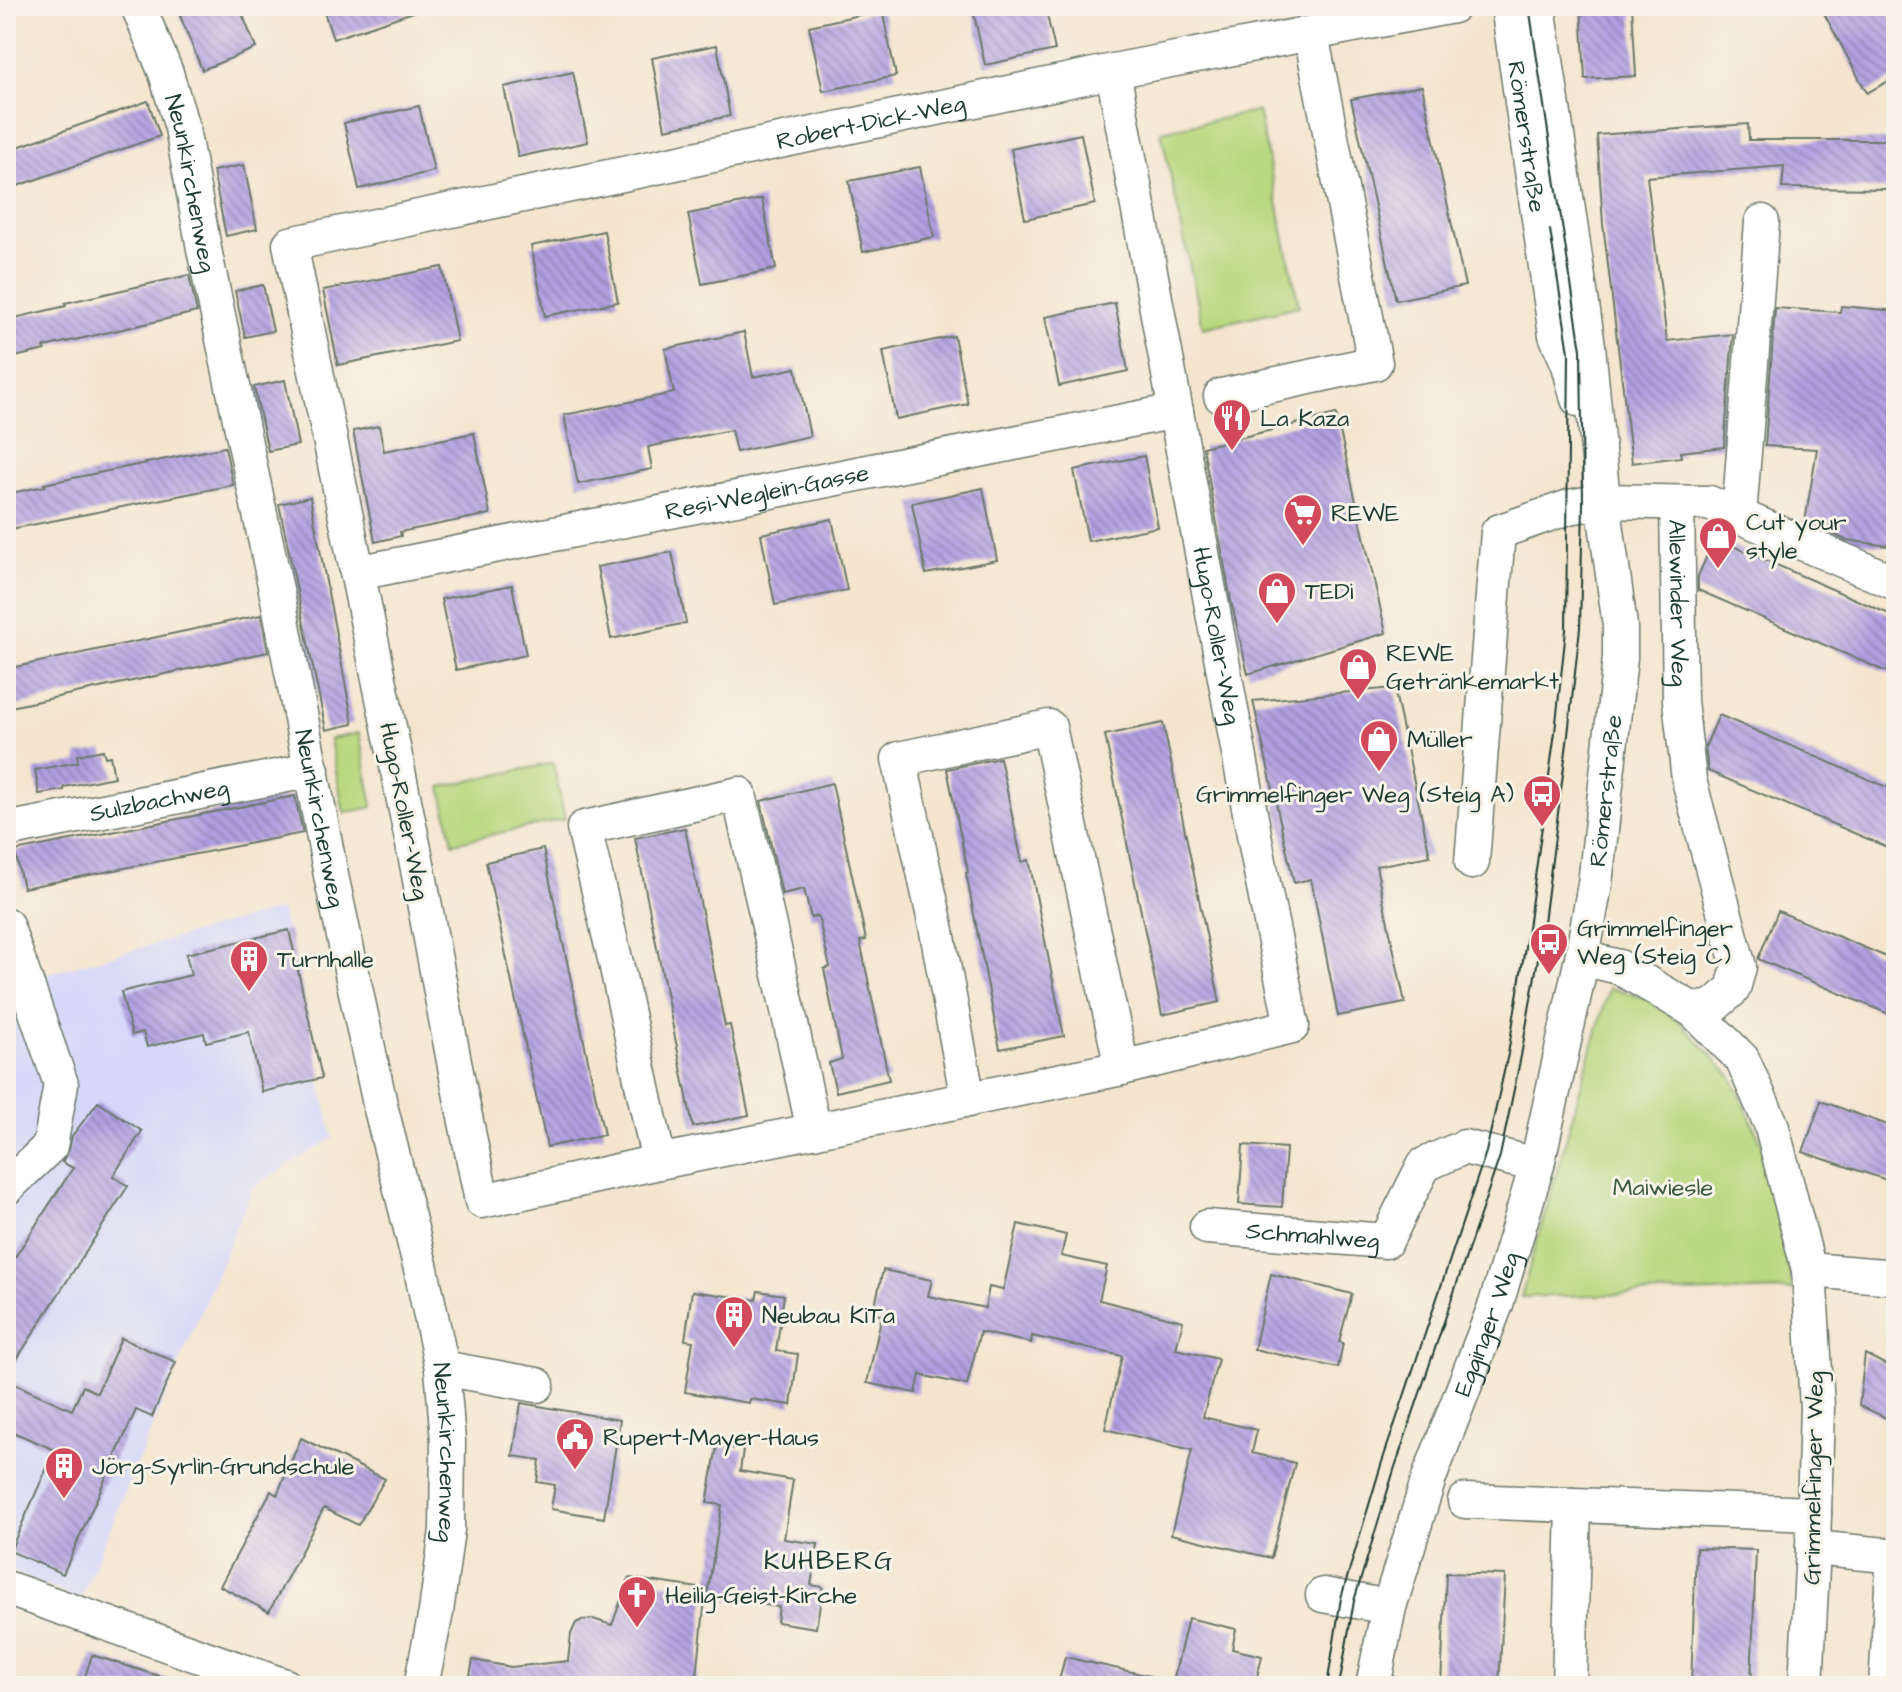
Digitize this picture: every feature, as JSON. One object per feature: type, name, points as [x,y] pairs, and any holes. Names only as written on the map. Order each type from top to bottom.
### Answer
[{"type":"street","name":"Neunkirchenweg","points":[[138,6],[166,73],[182,128],[332,880],[381,1109],[442,1368],[448,1441],[447,1530],[436,1612],[421,1686]]},
{"type":"street","name":"Robert-Dick-Weg","points":[[290,244],[1113,71],[1453,6]]},
{"type":"street","name":"Römerstraße","points":[[1508,6],[1556,335],[1569,365],[1603,501]]},
{"type":"street","name":"Römerstraße","points":[[1538,6],[1588,346],[1603,501],[1618,613],[1620,658],[1595,884],[1582,958]]},
{"type":"street","points":[[1221,396],[1375,363],[1311,34]]},
{"type":"street","name":"Hugo-Roller-Weg","points":[[290,244],[417,864],[482,1201],[1122,1068],[1292,1026],[1113,71]]},
{"type":"street","points":[[1739,516],[1762,222]]},
{"type":"street","name":"Resi-Weglein-Gasse","points":[[357,573],[1176,411]]},
{"type":"street","points":[[1472,862],[1498,532],[1569,507],[1603,501]]},
{"type":"street","name":"Allewinder Weg","points":[[1603,501],[1709,503],[1896,583]]},
{"type":"street","name":"Allewinder Weg","points":[[1677,503],[1680,701],[1689,780],[1739,967],[1733,989],[1712,1007],[1693,1010]]},
{"type":"street","points":[[968,1100],[936,926],[899,759],[1049,727],[1122,1068]]},
{"type":"street","name":"Sulzbachweg","points":[[6,830],[312,770]]},
{"type":"street","points":[[659,1162],[584,828],[739,794],[814,1131]]},
{"type":"street","points":[[6,925],[61,1084],[50,1146],[6,1188]]},
{"type":"street","points":[[1582,958],[1619,967],[1693,1010],[1742,1059],[1771,1124],[1809,1270],[1896,1277]]},
{"type":"street","name":"Egginger Weg","points":[[1373,1686],[1389,1607],[1429,1478],[1496,1304],[1537,1165],[1582,958]]},
{"type":"street","name":"Schmahlweg","points":[[1207,1227],[1386,1241],[1424,1165],[1464,1147],[1537,1165]]},
{"type":"street","name":"Grimmelfinger Weg","points":[[1806,1686],[1817,1407],[1809,1270]]},
{"type":"street","points":[[442,1368],[537,1385]]},
{"type":"street","points":[[1465,1501],[1814,1514]]},
{"type":"street","points":[[1569,1686],[1574,1505]]},
{"type":"street","points":[[1813,1548],[1895,1556],[1886,1686]]},
{"type":"street","points":[[1323,1595],[1389,1607]]},
{"type":"street","points":[[8,1598],[285,1686]]},
{"type":"shaded area","points":[[281,909],[333,1138],[253,1187],[80,1600],[6,1569],[6,985]]},
{"type":"green space","points":[[1258,111],[1299,306],[1203,328],[1161,131]]},
{"type":"green space","points":[[359,733],[373,807],[344,813],[330,739]]},
{"type":"green space","points":[[553,763],[565,819],[453,843],[441,787]]},
{"type":"green space","name":"Maiwiesle","points":[[1609,988],[1645,998],[1681,1023],[1732,1077],[1762,1144],[1793,1290],[1521,1297]]},
{"type":"building","points":[[176,6],[239,6],[256,48],[202,70]]},
{"type":"building","points":[[322,6],[418,6],[419,10],[333,39]]},
{"type":"building","points":[[972,6],[1045,6],[1055,50],[985,65]]},
{"type":"building","points":[[1581,6],[1632,6],[1636,76],[1585,79]]},
{"type":"building","points":[[1820,6],[1884,6],[1896,27],[1896,77],[1867,93]]},
{"type":"building","points":[[882,10],[896,76],[823,91],[809,26]]},
{"type":"building","points":[[717,45],[730,116],[665,129],[652,58]]},
{"type":"building","points":[[573,72],[588,142],[518,157],[504,87]]},
{"type":"building","points":[[1422,86],[1465,286],[1396,300],[1351,99]]},
{"type":"building","points":[[148,101],[160,136],[6,190],[6,151]]},
{"type":"building","points":[[419,106],[434,171],[359,189],[344,123]]},
{"type":"building","points":[[1748,124],[1749,140],[1896,140],[1896,189],[1782,188],[1784,166],[1647,177],[1667,341],[1733,334],[1724,447],[1680,452],[1681,457],[1632,463],[1603,224],[1597,135]]},
{"type":"building","points":[[1081,134],[1095,204],[1025,219],[1011,149]]},
{"type":"building","points":[[244,165],[257,229],[226,236],[213,171]]},
{"type":"building","points":[[920,167],[934,237],[863,252],[849,181]]},
{"type":"building","points":[[762,199],[776,269],[702,284],[688,214]]},
{"type":"building","points":[[604,231],[618,302],[545,316],[531,246]]},
{"type":"building","points":[[442,267],[457,341],[338,365],[323,290]]},
{"type":"building","points":[[189,275],[197,312],[44,347],[45,350],[6,359],[6,320],[66,306],[65,303]]},
{"type":"building","points":[[263,285],[273,331],[245,337],[235,291]]},
{"type":"building","points":[[1115,303],[1128,371],[1059,386],[1045,317]]},
{"type":"building","points":[[1841,306],[1896,311],[1896,547],[1846,540],[1829,532],[1829,529],[1805,522],[1817,449],[1765,446],[1775,308],[1840,312]]},
{"type":"building","points":[[744,332],[753,377],[796,368],[810,436],[736,452],[731,430],[648,447],[652,469],[578,484],[564,415],[674,393],[665,349]]},
{"type":"building","points":[[954,336],[968,404],[896,419],[883,351]]},
{"type":"building","points":[[285,380],[298,445],[268,451],[254,387]]},
{"type":"building","points":[[1336,414],[1386,633],[1248,674],[1231,601],[1203,447]]},
{"type":"building","points":[[379,426],[384,451],[474,433],[490,514],[400,532],[401,536],[375,542],[353,431]]},
{"type":"building","points":[[225,447],[233,485],[6,530],[6,494]]},
{"type":"building","points":[[1144,456],[1158,527],[1088,541],[1074,470]]},
{"type":"building","points":[[983,488],[997,560],[926,574],[912,503]]},
{"type":"building","points":[[310,497],[353,724],[326,730],[279,504]]},
{"type":"building","points":[[832,519],[847,590],[775,605],[761,534]]},
{"type":"building","points":[[1715,538],[1896,617],[1896,676],[1698,590],[1698,576]]},
{"type":"building","points":[[672,552],[686,623],[611,639],[597,567]]},
{"type":"building","points":[[512,585],[526,655],[456,670],[441,599]]},
{"type":"building","points":[[261,615],[268,652],[6,708],[6,669]]},
{"type":"building","points":[[1394,688],[1430,856],[1376,866],[1405,1003],[1338,1016],[1311,879],[1294,883],[1253,701]]},
{"type":"building","points":[[1719,715],[1896,791],[1896,851],[1708,771],[1705,747]]},
{"type":"building","points":[[1163,723],[1220,1002],[1162,1015],[1105,735]]},
{"type":"building","points":[[103,750],[105,757],[110,756],[114,777],[39,794],[35,770],[78,762],[77,755]]},
{"type":"building","points":[[1000,758],[1022,862],[1029,860],[1064,1036],[1000,1049],[947,769]]},
{"type":"building","points":[[832,783],[866,940],[860,941],[889,1080],[836,1092],[829,1063],[842,1059],[824,969],[830,967],[818,916],[811,918],[804,889],[782,894],[761,801]]},
{"type":"building","points":[[295,796],[303,833],[23,888],[15,851]]},
{"type":"building","points":[[685,828],[725,1026],[730,1025],[749,1115],[693,1127],[635,838]]},
{"type":"building","points":[[543,849],[604,1135],[547,1147],[486,862]]},
{"type":"building","points":[[1778,911],[1896,961],[1896,1017],[1758,959]]},
{"type":"building","name":"Turnhalle","points":[[289,930],[322,1078],[262,1092],[249,1032],[206,1042],[204,1033],[147,1047],[143,1032],[132,1035],[121,992],[191,975],[186,954]]},
{"type":"building","points":[[1821,1101],[1896,1128],[1896,1183],[1803,1152]]},
{"type":"building","points":[[98,1102],[142,1131],[113,1176],[128,1186],[6,1376],[6,1271],[73,1168],[62,1162],[72,1136]]},
{"type":"building","points":[[1243,1145],[1286,1148],[1282,1207],[1239,1204]]},
{"type":"building","points":[[1018,1224],[1066,1235],[1061,1256],[1107,1266],[1099,1300],[1183,1321],[1176,1349],[1218,1359],[1203,1417],[1257,1430],[1252,1453],[1295,1463],[1271,1558],[1171,1534],[1192,1450],[1105,1429],[1122,1356],[1032,1336],[1031,1343],[980,1332],[967,1385],[920,1375],[916,1393],[867,1383],[882,1315],[873,1314],[883,1270],[932,1280],[928,1296],[985,1308],[989,1287],[1003,1290]]},
{"type":"building","points":[[1271,1274],[1352,1294],[1339,1342],[1343,1343],[1338,1368],[1254,1349]]},
{"type":"building","name":"Neubau KiTa","points":[[692,1291],[756,1300],[758,1291],[784,1295],[776,1351],[798,1354],[791,1405],[750,1399],[749,1403],[685,1392],[693,1341],[685,1340]]},
{"type":"building","name":"Jörg-Syrlin-Grundschule","points":[[121,1338],[176,1362],[152,1417],[136,1410],[63,1574],[10,1551],[55,1450],[6,1429],[6,1380],[72,1410],[83,1386],[97,1393]]},
{"type":"building","points":[[1865,1354],[1896,1370],[1896,1423],[1859,1405]]},
{"type":"building","name":"Rupert-Mayer-Haus","points":[[521,1403],[620,1420],[604,1518],[551,1509],[555,1485],[537,1482],[540,1460],[513,1456]]},
{"type":"building","points":[[301,1438],[385,1479],[358,1525],[324,1508],[269,1612],[220,1586],[271,1491],[277,1495]]},
{"type":"building","points":[[717,1446],[743,1450],[740,1471],[793,1480],[784,1539],[818,1544],[811,1585],[823,1587],[816,1628],[777,1622],[779,1607],[707,1596],[722,1505],[707,1503]]},
{"type":"building","points":[[1696,1548],[1756,1550],[1751,1686],[1691,1686]]},
{"type":"building","points":[[1446,1573],[1505,1575],[1499,1686],[1441,1686]]},
{"type":"building","name":"Heilig-Geist-Kirche","points":[[629,1578],[706,1589],[696,1686],[468,1686],[473,1660],[511,1667],[568,1661],[571,1634],[576,1623],[593,1619],[612,1625]]},
{"type":"building","points":[[1188,1618],[1236,1629],[1232,1649],[1262,1656],[1255,1686],[1172,1686]]},
{"type":"building","points":[[92,1655],[175,1681],[174,1686],[82,1686]]},
{"type":"building","points":[[1065,1657],[1150,1676],[1148,1686],[1080,1686],[1059,1681]]},
{"type":"tram line","points":[[1339,1686],[1354,1601],[1394,1470],[1500,1156],[1543,930],[1568,735],[1580,628],[1583,504],[1581,350],[1529,6]]},
{"type":"tram line","points":[[1327,1686],[1341,1598],[1381,1465],[1486,1152],[1508,1054],[1528,928],[1566,630],[1569,353],[1550,230]]},
{"type":"place","name":"La Kaza","points":[[1232,452]]},
{"type":"place","name":"REWE","points":[[1303,547]]},
{"type":"place","name":"Cut your style","points":[[1718,570]]},
{"type":"place","name":"TEDi","points":[[1277,625]]},
{"type":"place","name":"REWE Getränkemarkt","points":[[1358,701]]},
{"type":"place","name":"Müller","points":[[1379,773]]},
{"type":"place","name":"Grimmelfinger Weg (Steig A)","points":[[1542,828]]},
{"type":"place","name":"Grimmelfinger Weg (Steig C)","points":[[1549,976]]},
{"type":"place","name":"Turnhalle","points":[[249,993]]},
{"type":"place","name":"Neubau KiTa","points":[[734,1349]]},
{"type":"place","name":"Rupert-Mayer-Haus","points":[[575,1471]]},
{"type":"place","name":"Jörg-Syrlin-Grundschule","points":[[64,1500]]},
{"type":"place","name":"Heilig-Geist-Kirche","points":[[637,1629]]},
{"type":"district","name":"KUHBERG","points":[[829,1560]]}]
